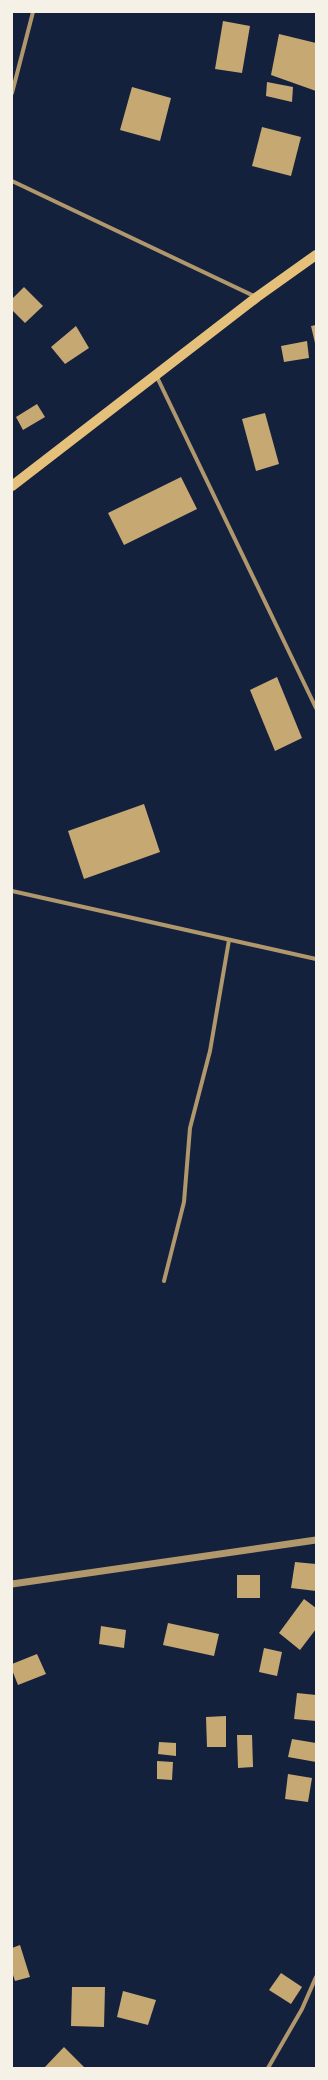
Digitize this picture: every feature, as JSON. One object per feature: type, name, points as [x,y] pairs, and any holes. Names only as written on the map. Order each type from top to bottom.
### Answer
[{"type":"main road","points":[[12,486],[257,297],[316,255]]},
{"type":"street","points":[[12,92],[34,12]]},
{"type":"street","points":[[12,181],[257,297]]},
{"type":"street","points":[[155,375],[316,708]]},
{"type":"street","points":[[12,891],[316,959]]},
{"type":"street","points":[[164,1281],[184,1202],[190,1128],[210,1051],[229,940]]},
{"type":"street","points":[[12,1584],[316,1540]]},
{"type":"street","points":[[268,2068],[302,2009],[316,1977]]},
{"type":"building","points":[[223,21],[250,26],[242,73],[215,69]]},
{"type":"building","points":[[279,34],[316,43],[316,91],[271,75]]},
{"type":"building","points":[[267,82],[293,87],[292,102],[266,96]]},
{"type":"building","points":[[132,87],[171,98],[160,141],[120,130]]},
{"type":"building","points":[[262,127],[301,137],[291,176],[252,166]]},
{"type":"building","points":[[24,287],[43,306],[25,323],[12,310],[12,299]]},
{"type":"building","points":[[316,325],[316,342],[315,343],[311,326]]},
{"type":"building","points":[[76,326],[89,348],[65,364],[51,347]]},
{"type":"building","points":[[307,341],[309,358],[284,362],[281,346]]},
{"type":"building","points":[[37,404],[45,417],[23,430],[16,417]]},
{"type":"building","points":[[265,413],[279,464],[256,471],[242,419]]},
{"type":"building","points":[[181,477],[197,509],[124,545],[108,513]]},
{"type":"building","points":[[277,677],[302,738],[275,751],[250,690]]},
{"type":"building","points":[[144,804],[160,852],[84,879],[68,831]]},
{"type":"building","points":[[295,1562],[316,1564],[316,1591],[291,1588]]},
{"type":"building","points":[[237,1575],[260,1575],[260,1598],[237,1598]]},
{"type":"building","points":[[304,1599],[316,1608],[316,1629],[300,1650],[279,1633]]},
{"type":"building","points":[[168,1623],[219,1634],[214,1656],[163,1645]]},
{"type":"building","points":[[101,1626],[126,1630],[124,1648],[99,1644]]},
{"type":"building","points":[[264,1648],[282,1652],[277,1676],[259,1672]]},
{"type":"building","points":[[37,1654],[46,1674],[18,1685],[12,1670],[12,1664]]},
{"type":"building","points":[[297,1693],[316,1695],[316,1721],[294,1719]]},
{"type":"building","points":[[226,1716],[226,1747],[207,1747],[206,1717]]},
{"type":"building","points":[[237,1735],[252,1735],[253,1767],[238,1768]]},
{"type":"building","points":[[292,1739],[316,1743],[316,1762],[288,1757]]},
{"type":"building","points":[[159,1742],[176,1743],[176,1756],[158,1754]]},
{"type":"building","points":[[157,1761],[173,1762],[172,1780],[157,1779]]},
{"type":"building","points":[[288,1774],[312,1778],[308,1802],[285,1799]]},
{"type":"building","points":[[20,1945],[30,1977],[15,1981],[12,1972],[12,1948]]},
{"type":"building","points":[[281,1973],[302,1987],[291,2004],[269,1990]]},
{"type":"building","points":[[72,1987],[105,1987],[104,2027],[71,2026]]},
{"type":"building","points":[[123,1991],[156,2000],[148,2025],[117,2017]]},
{"type":"building","points":[[64,2047],[85,2068],[44,2068]]}]
